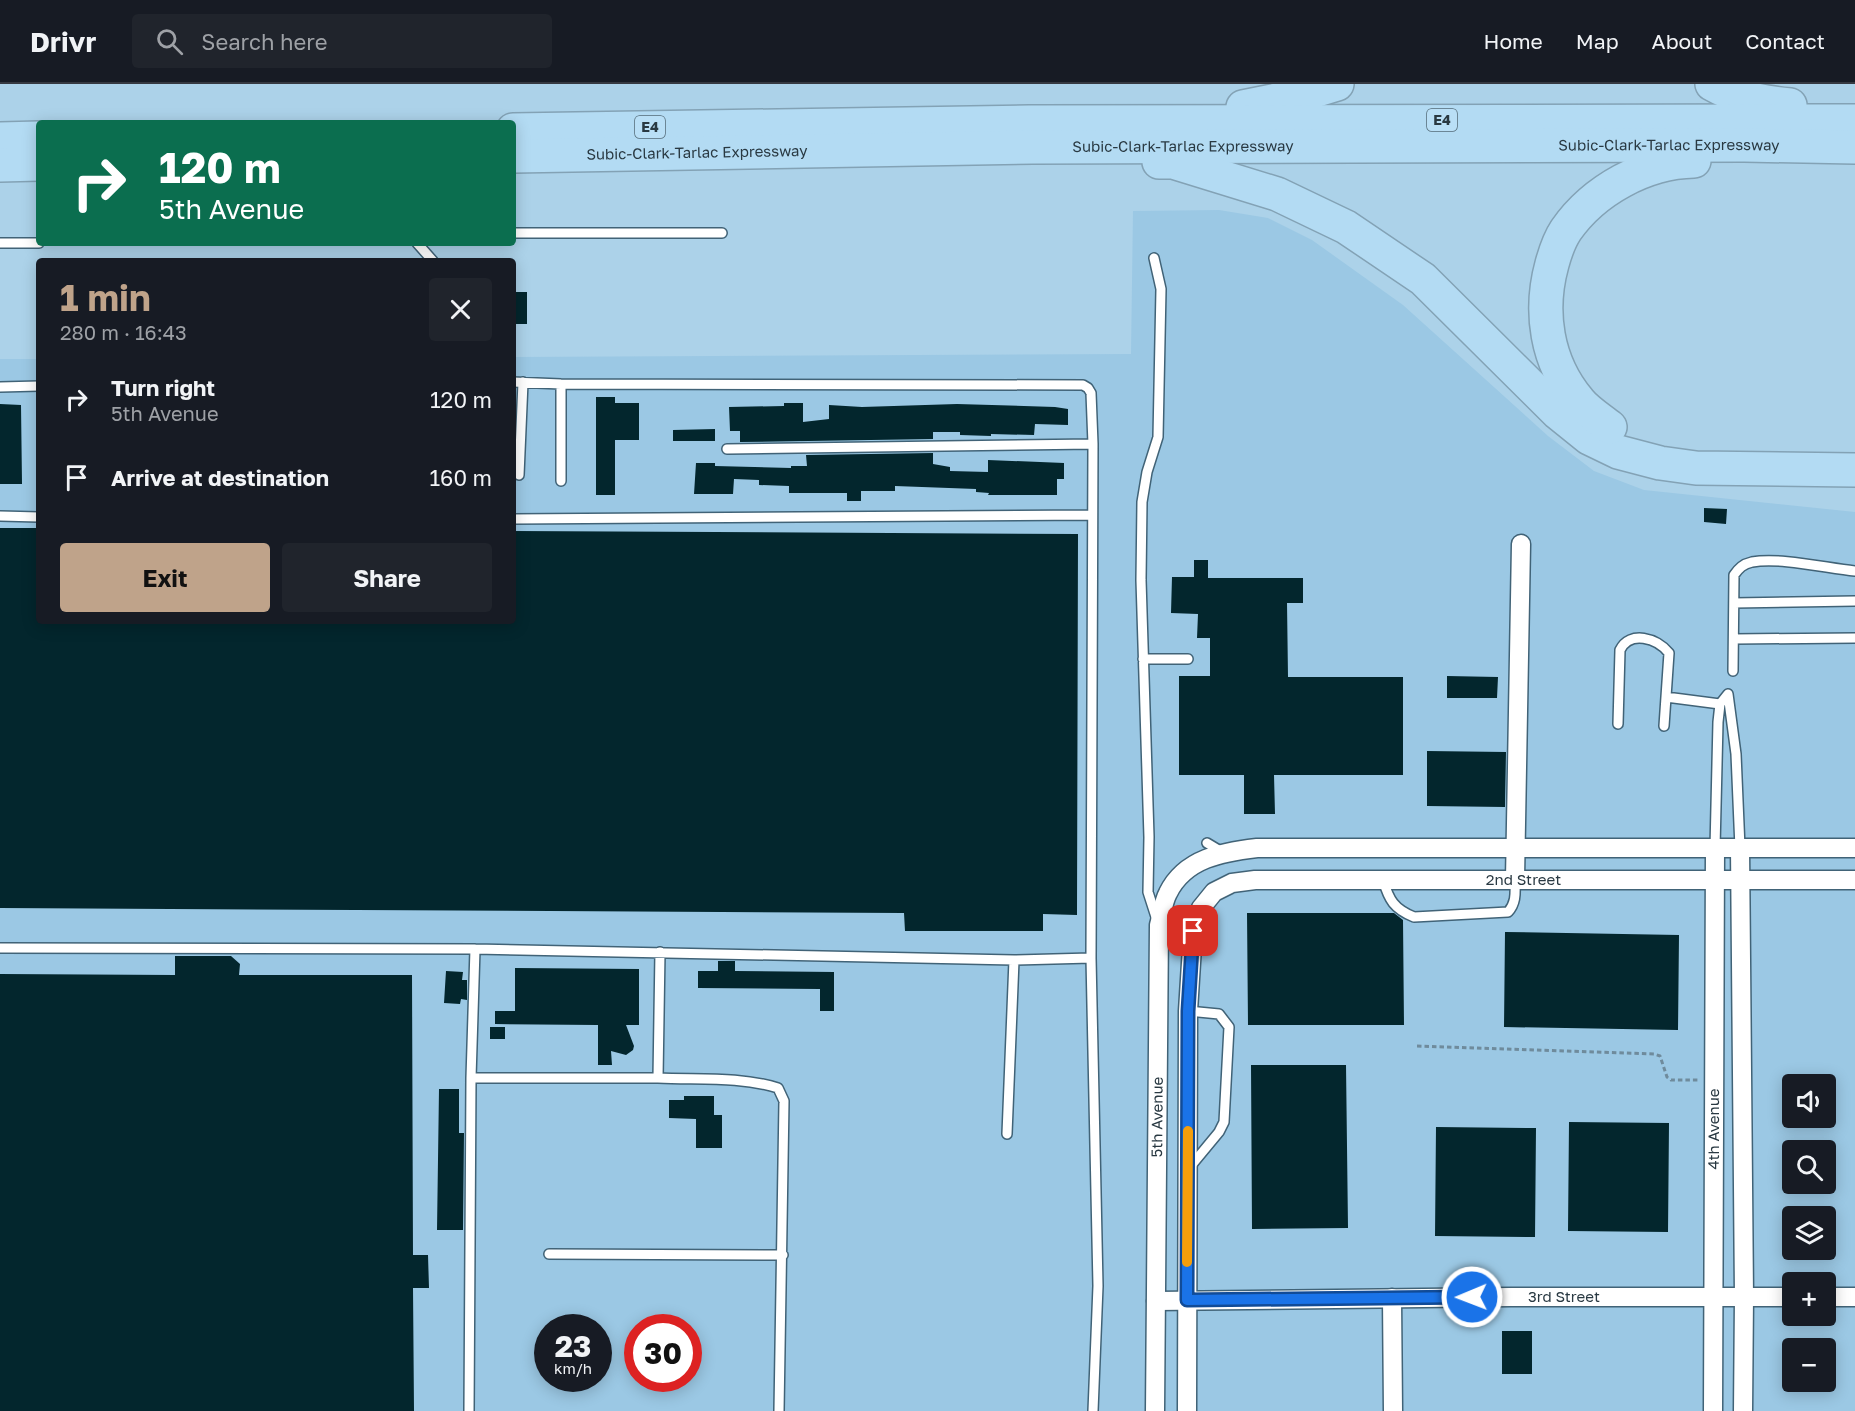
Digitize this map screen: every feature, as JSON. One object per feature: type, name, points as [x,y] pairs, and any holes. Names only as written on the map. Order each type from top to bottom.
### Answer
[{"type":"highway","points":[[1031,135],[1134,111],[1184,111],[1243,107],[1301,95],[1337,84]]},
{"type":"highway","points":[[1712,84],[1738,96],[1763,102],[1803,106],[1855,106]]},
{"type":"highway","name":"Subic-Clark-Tarlac Expressway","points":[[516,156],[1031,135],[1855,121]]},
{"type":"highway","name":"Subic-Clark-Tarlac Expressway","points":[[516,130],[1844,147]]},
{"type":"highway","points":[[1031,135],[1096,162],[1173,162],[1277,194],[1346,227],[1423,279],[1558,413],[1589,438],[1618,452],[1660,464],[1696,468],[1855,470]]},
{"type":"highway","points":[[0,139],[36,138]]},
{"type":"highway","points":[[1844,147],[1744,161],[1681,161],[1644,171],[1614,185],[1585,207],[1565,232],[1554,257],[1546,285],[1545,310],[1548,339],[1556,364],[1567,386],[1580,403],[1619,433],[1659,448],[1705,454],[1855,455]]},
{"type":"highway","points":[[0,165],[36,164]]},
{"type":"street","points":[[1515,879],[1521,544]]},
{"type":"street","name":"2nd Street","points":[[1215,848],[1855,848]]},
{"type":"street","name":"5th Avenue","points":[[1155,1411],[1159,925],[1168,893],[1186,868],[1215,848]]},
{"type":"street","points":[[1382,848],[1383,879]]},
{"type":"street","name":"4th Avenue","points":[[1713,1411],[1715,848]]},
{"type":"street","name":"4th Avenue","points":[[1740,848],[1743,1411]]},
{"type":"street","name":"2nd Street","points":[[1201,909],[1214,892],[1232,883],[1255,880],[1855,880]]},
{"type":"street","name":"5th Avenue","points":[[1187,1411],[1188,1011],[1193,931],[1201,909]]},
{"type":"street","points":[[1715,1044],[1742,1045]]},
{"type":"street","name":"3rd Street","points":[[1156,1301],[1782,1297]]},
{"type":"street","points":[[1836,1297],[1855,1297]]},
{"type":"street","points":[[1392,1298],[1393,1411]]},
{"type":"lane","points":[[516,233],[722,233]]},
{"type":"lane","points":[[0,243],[36,243]]},
{"type":"lane","points":[[420,246],[430,258]]},
{"type":"lane","points":[[1154,258],[1161,290],[1158,437],[1147,472],[1142,502],[1143,658],[1149,837],[1148,892],[1159,925]]},
{"type":"lane","points":[[519,474],[518,382],[1083,385],[1088,388],[1093,444],[1091,958],[1098,1286],[1093,1411]]},
{"type":"lane","points":[[561,384],[561,481]]},
{"type":"lane","points":[[0,387],[36,386]]},
{"type":"lane","points":[[727,449],[1093,444]]},
{"type":"lane","points":[[516,519],[1092,515]]},
{"type":"lane","points":[[0,516],[36,517]]},
{"type":"lane","points":[[1733,671],[1734,575],[1739,567],[1751,562],[1775,561],[1855,571]]},
{"type":"lane","points":[[1734,603],[1855,601]]},
{"type":"lane","points":[[1617,724],[1620,650],[1631,638],[1655,641],[1663,645],[1669,653],[1664,726]]},
{"type":"lane","points":[[1734,639],[1855,638]]},
{"type":"lane","points":[[1143,658],[1188,659]]},
{"type":"lane","points":[[1715,848],[1718,722],[1720,704],[1728,694],[1736,754],[1740,848]]},
{"type":"lane","points":[[1666,697],[1720,704]]},
{"type":"lane","points":[[1718,722],[1732,718]]},
{"type":"lane","points":[[1383,879],[1389,899],[1403,912],[1414,917],[1508,912],[1513,906],[1515,897],[1515,879]]},
{"type":"lane","points":[[0,948],[474,949],[1014,960],[1091,958]]},
{"type":"lane","points":[[469,1411],[474,949]]},
{"type":"lane","points":[[658,1078],[660,952]]},
{"type":"lane","points":[[1007,1134],[1014,960]]},
{"type":"lane","points":[[1188,1011],[1219,1014],[1229,1028],[1224,1122],[1219,1132],[1188,1170]]},
{"type":"lane","points":[[471,1078],[716,1079],[767,1084],[778,1088],[784,1101],[779,1411]]},
{"type":"lane","points":[[549,1254],[783,1255]]},
{"type":"path","points":[[1417,1046],[1654,1054],[1660,1056],[1667,1077],[1671,1080],[1715,1080]]},
{"type":"shaded area","points":[[1219,210],[1268,218],[1312,240],[1403,305],[1548,436],[1594,471],[1644,490],[1855,512],[1855,1411],[0,1411],[0,359],[36,359],[36,624],[516,624],[516,357],[1131,354],[1133,211]]},
{"type":"building","points":[[516,292],[527,292],[527,324],[516,324]]},
{"type":"building","points":[[596,397],[615,397],[615,403],[639,403],[639,440],[615,440],[615,495],[596,495]]},
{"type":"building","points":[[784,403],[803,403],[803,422],[829,419],[829,405],[862,407],[957,404],[1068,409],[1068,425],[1035,424],[1034,435],[991,434],[991,436],[960,435],[960,432],[933,432],[933,439],[740,442],[740,431],[730,431],[729,407],[784,406]]},
{"type":"building","points":[[0,404],[21,405],[22,484],[0,484]]},
{"type":"building","points":[[715,429],[715,441],[673,441],[673,430]]},
{"type":"building","points":[[933,453],[933,464],[950,467],[950,471],[988,472],[988,460],[1064,463],[1064,479],[1057,479],[1057,495],[988,495],[989,493],[976,492],[976,489],[895,486],[895,491],[861,491],[861,501],[847,501],[847,493],[789,493],[789,486],[759,485],[759,480],[734,479],[733,494],[694,494],[696,463],[715,463],[715,466],[791,468],[791,466],[807,466],[806,455]]},
{"type":"building","points":[[1704,508],[1727,509],[1726,524],[1704,522]]},
{"type":"building","points":[[0,528],[36,528],[36,624],[516,624],[516,531],[1078,534],[1077,915],[1043,914],[1043,931],[905,931],[904,913],[0,908]]},
{"type":"building","points":[[1194,560],[1208,560],[1208,578],[1303,578],[1303,603],[1287,603],[1288,677],[1403,677],[1403,775],[1274,775],[1275,814],[1244,814],[1244,775],[1179,775],[1179,676],[1210,676],[1210,638],[1197,638],[1198,614],[1171,613],[1172,577],[1194,577]]},
{"type":"building","points":[[1447,676],[1498,677],[1497,698],[1447,698]]},
{"type":"building","points":[[1427,751],[1506,752],[1505,807],[1427,806]]},
{"type":"building","points":[[1247,913],[1394,913],[1403,920],[1404,1025],[1248,1025]]},
{"type":"building","points":[[1505,932],[1679,935],[1678,1030],[1504,1027]]},
{"type":"building","points":[[175,956],[231,956],[240,964],[239,975],[412,975],[413,1255],[428,1255],[429,1288],[413,1288],[414,1411],[0,1411],[0,974],[175,975]]},
{"type":"building","points":[[718,961],[735,961],[735,971],[834,972],[834,1011],[820,1011],[820,989],[698,988],[698,971],[718,971]]},
{"type":"building","points":[[515,968],[639,969],[639,1025],[626,1025],[634,1046],[633,1050],[626,1055],[611,1051],[612,1065],[598,1065],[598,1025],[495,1024],[495,1011],[515,1011]]},
{"type":"building","points":[[446,971],[463,972],[462,980],[467,980],[467,1000],[461,999],[460,1004],[444,1003]]},
{"type":"building","points":[[490,1027],[505,1027],[505,1039],[490,1039]]},
{"type":"building","points":[[1251,1065],[1346,1065],[1348,1228],[1252,1229]]},
{"type":"building","points":[[439,1089],[459,1089],[459,1133],[464,1133],[463,1230],[437,1230]]},
{"type":"building","points":[[684,1096],[714,1096],[714,1115],[722,1115],[722,1148],[696,1148],[696,1119],[669,1118],[669,1100],[684,1100]]},
{"type":"building","points":[[1569,1122],[1669,1123],[1668,1232],[1568,1231]]},
{"type":"building","points":[[1436,1127],[1536,1128],[1535,1237],[1435,1236]]},
{"type":"building","points":[[1502,1331],[1532,1331],[1532,1374],[1502,1374]]},
{"type":"slow traffic","points":[[1187,1262],[1188,1131]]},
{"type":"route","points":[[1193,931],[1188,1011],[1187,1300],[1472,1297]]}]
